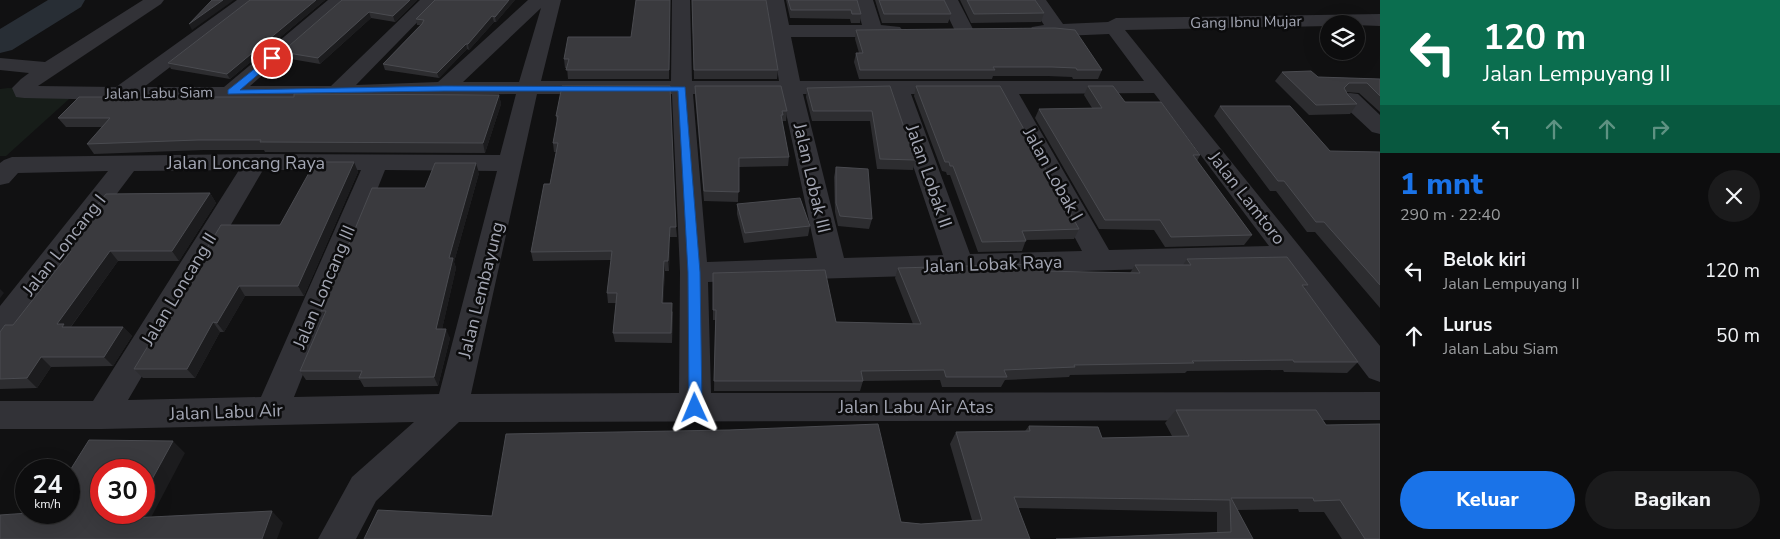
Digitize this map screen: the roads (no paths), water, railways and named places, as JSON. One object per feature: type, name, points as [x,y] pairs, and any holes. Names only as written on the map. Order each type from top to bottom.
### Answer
[{"type":"street","points":[[0,64],[49,69],[156,0]]},
{"type":"street","points":[[122,94],[249,0]]},
{"type":"street","points":[[231,92],[339,0]]},
{"type":"street","points":[[337,92],[430,0]]},
{"type":"street","points":[[444,88],[534,4],[543,0]]},
{"type":"street","name":"Jalan Lembayung","points":[[452,408],[512,163],[528,89],[552,0]]},
{"type":"street","points":[[682,0],[682,89],[694,272],[695,408]]},
{"type":"street","name":"Jalan Lobak III","points":[[775,0],[791,88],[832,268]]},
{"type":"street","points":[[864,0],[873,31]]},
{"type":"street","points":[[949,0],[964,31]]},
{"type":"street","points":[[1037,0],[1057,30]]},
{"type":"street","name":"Gang Ibnu Mujar","points":[[1114,28],[1116,24],[1378,11]]},
{"type":"street","points":[[1020,31],[1114,28]]},
{"type":"street","name":"Jalan Lamtoro","points":[[1114,28],[1380,368]]},
{"type":"street","points":[[780,31],[910,31]]},
{"type":"street","name":"Jalan Labu Siam","points":[[49,69],[25,85],[23,90],[30,93],[122,94],[337,92],[444,88],[1160,87]]},
{"type":"street","name":"Jalan Lobak I","points":[[1005,87],[1101,261]]},
{"type":"street","name":"Jalan Lobak II","points":[[898,88],[960,264]]},
{"type":"street","points":[[1350,99],[1380,127]]},
{"type":"street","name":"Jalan Loncang II","points":[[102,416],[256,162]]},
{"type":"street","name":"Jalan Loncang Raya","points":[[6,171],[128,163],[512,163]]},
{"type":"street","name":"Jalan Loncang I","points":[[0,327],[128,163]]},
{"type":"street","name":"Jalan Loncang III","points":[[272,410],[376,164]]},
{"type":"street","name":"Jalan Lobak Raya","points":[[694,272],[1292,255]]},
{"type":"street","name":"Jalan Labu Air Atas","points":[[452,408],[1380,406]]},
{"type":"street","points":[[336,539],[364,489],[452,408]]},
{"type":"street","name":"Jalan Labu Air","points":[[0,415],[102,416],[272,410],[452,408]]},
{"type":"waterway","points":[[0,43],[70,0]]}]
